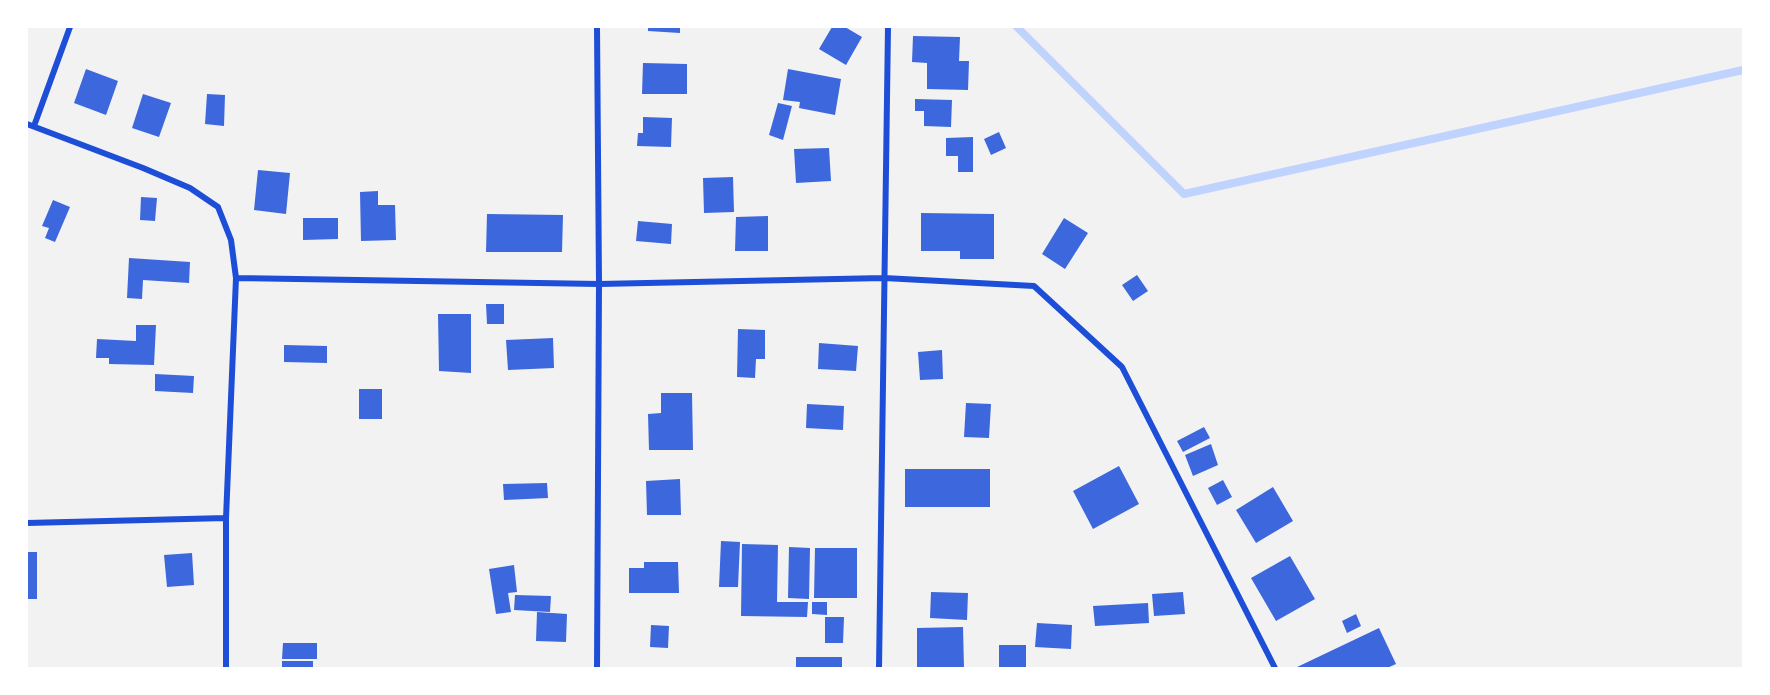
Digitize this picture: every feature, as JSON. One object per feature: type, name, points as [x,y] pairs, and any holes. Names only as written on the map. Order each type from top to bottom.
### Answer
[{"type":"street","points":[[70,27],[30,125],[190,188],[218,207],[231,240],[236,278],[226,518],[226,668]]},
{"type":"street","points":[[597,27],[599,284],[597,668]]},
{"type":"street","points":[[879,668],[888,27]]},
{"type":"street","points":[[236,278],[599,284],[884,278],[1034,286],[1122,367],[1275,668]]},
{"type":"street","points":[[27,523],[226,518]]},
{"type":"building","points":[[648,27],[680,27],[680,33],[648,31]]},
{"type":"building","points":[[832,27],[845,27],[862,37],[846,65],[819,49]]},
{"type":"building","points":[[913,36],[960,37],[959,61],[969,61],[968,90],[927,89],[927,63],[912,62]]},
{"type":"building","points":[[643,63],[687,64],[687,94],[642,94]]},
{"type":"building","points":[[86,69],[118,81],[106,115],[74,103]]},
{"type":"building","points":[[788,69],[841,79],[835,115],[799,108],[800,102],[783,100]]},
{"type":"building","points":[[143,94],[171,103],[159,137],[132,128]]},
{"type":"building","points":[[207,94],[225,95],[224,126],[205,124]]},
{"type":"building","points":[[915,99],[952,100],[951,127],[924,126],[924,111],[915,111]]},
{"type":"building","points":[[778,103],[792,106],[783,140],[769,135]]},
{"type":"building","points":[[643,117],[672,118],[671,147],[637,146],[638,133],[643,133]]},
{"type":"building","points":[[999,132],[1006,148],[991,155],[984,139]]},
{"type":"building","points":[[973,137],[973,172],[958,172],[958,156],[946,156],[946,138]]},
{"type":"building","points":[[829,148],[831,181],[796,183],[794,149]]},
{"type":"building","points":[[258,170],[290,173],[286,214],[254,210]]},
{"type":"building","points":[[733,177],[734,212],[704,213],[703,178]]},
{"type":"building","points":[[378,191],[378,205],[395,205],[396,240],[361,241],[360,192]]},
{"type":"building","points":[[141,197],[157,198],[155,221],[140,220]]},
{"type":"building","points":[[53,200],[70,207],[55,242],[45,238],[49,228],[42,226]]},
{"type":"building","points":[[921,213],[994,214],[994,259],[960,259],[960,251],[921,251]]},
{"type":"building","points":[[487,214],[563,215],[562,252],[486,252]]},
{"type":"building","points":[[768,216],[768,251],[735,251],[736,217]]},
{"type":"building","points":[[303,218],[338,218],[338,239],[303,240]]},
{"type":"building","points":[[1064,218],[1088,233],[1065,269],[1042,254]]},
{"type":"building","points":[[638,221],[672,224],[671,244],[636,241]]},
{"type":"building","points":[[129,258],[190,262],[189,283],[143,280],[142,299],[127,298]]},
{"type":"building","points":[[1137,275],[1148,291],[1133,301],[1122,285]]},
{"type":"building","points":[[486,304],[504,304],[504,324],[487,324]]},
{"type":"building","points":[[438,314],[471,314],[471,373],[439,371]]},
{"type":"building","points":[[136,325],[156,325],[154,365],[109,364],[109,358],[96,358],[97,339],[136,341]]},
{"type":"building","points":[[738,329],[765,330],[765,359],[756,359],[755,378],[737,377]]},
{"type":"building","points":[[553,338],[554,368],[508,370],[506,340]]},
{"type":"building","points":[[819,343],[858,346],[856,371],[818,369]]},
{"type":"building","points":[[284,345],[327,346],[327,363],[284,362]]},
{"type":"building","points":[[942,350],[943,379],[920,380],[918,352]]},
{"type":"building","points":[[155,374],[194,376],[193,393],[155,391]]},
{"type":"building","points":[[359,389],[382,389],[382,419],[359,419]]},
{"type":"building","points":[[661,393],[692,393],[693,450],[649,450],[648,414],[661,413]]},
{"type":"building","points":[[966,403],[991,404],[989,438],[964,437]]},
{"type":"building","points":[[807,404],[844,406],[843,430],[806,428]]},
{"type":"building","points":[[1204,427],[1210,438],[1183,452],[1177,441]]},
{"type":"building","points":[[1211,444],[1218,465],[1193,476],[1185,455]]},
{"type":"building","points":[[1119,466],[1139,504],[1093,529],[1073,491]]},
{"type":"building","points":[[905,469],[990,469],[990,507],[905,507]]},
{"type":"building","points":[[680,479],[681,515],[647,515],[646,481]]},
{"type":"building","points":[[1223,480],[1232,497],[1217,505],[1208,488]]},
{"type":"building","points":[[547,483],[548,498],[504,500],[503,484]]},
{"type":"building","points":[[1273,487],[1293,521],[1256,543],[1236,510]]},
{"type":"building","points":[[721,541],[740,542],[738,587],[719,587]]},
{"type":"building","points":[[742,544],[778,545],[777,602],[808,602],[807,617],[741,616]]},
{"type":"building","points":[[789,547],[810,548],[809,599],[788,598]]},
{"type":"building","points":[[815,548],[857,548],[857,598],[814,598]]},
{"type":"building","points":[[27,552],[37,552],[37,599],[27,599]]},
{"type":"building","points":[[192,553],[194,585],[167,587],[164,555]]},
{"type":"building","points":[[1290,556],[1315,599],[1276,621],[1251,578]]},
{"type":"building","points":[[644,562],[678,562],[679,593],[629,593],[629,568],[644,568]]},
{"type":"building","points":[[514,565],[517,592],[508,593],[511,612],[496,614],[489,569]]},
{"type":"building","points":[[931,592],[968,593],[967,620],[930,618]]},
{"type":"building","points":[[1183,592],[1185,614],[1154,616],[1152,594]]},
{"type":"building","points":[[515,595],[551,596],[550,612],[514,610]]},
{"type":"building","points":[[812,602],[827,602],[827,615],[812,614]]},
{"type":"building","points":[[1148,603],[1149,623],[1095,626],[1093,606]]},
{"type":"building","points":[[537,612],[567,614],[566,642],[536,641]]},
{"type":"building","points":[[1356,614],[1361,626],[1347,633],[1342,621]]},
{"type":"building","points":[[825,617],[844,617],[843,643],[825,643]]},
{"type":"building","points":[[1037,623],[1072,625],[1071,649],[1035,647]]},
{"type":"building","points":[[651,625],[669,626],[668,648],[650,647]]},
{"type":"building","points":[[963,627],[964,668],[917,668],[917,628]]},
{"type":"building","points":[[1379,628],[1396,664],[1387,668],[1295,668]]},
{"type":"building","points":[[283,643],[317,643],[317,659],[282,659]]},
{"type":"building","points":[[999,645],[1026,645],[1026,668],[999,668]]},
{"type":"building","points":[[796,657],[842,657],[842,668],[796,668]]},
{"type":"building","points":[[282,661],[313,661],[313,668],[282,668]]},
{"type":"waterway","points":[[1017,27],[1184,194],[1743,70]]}]
